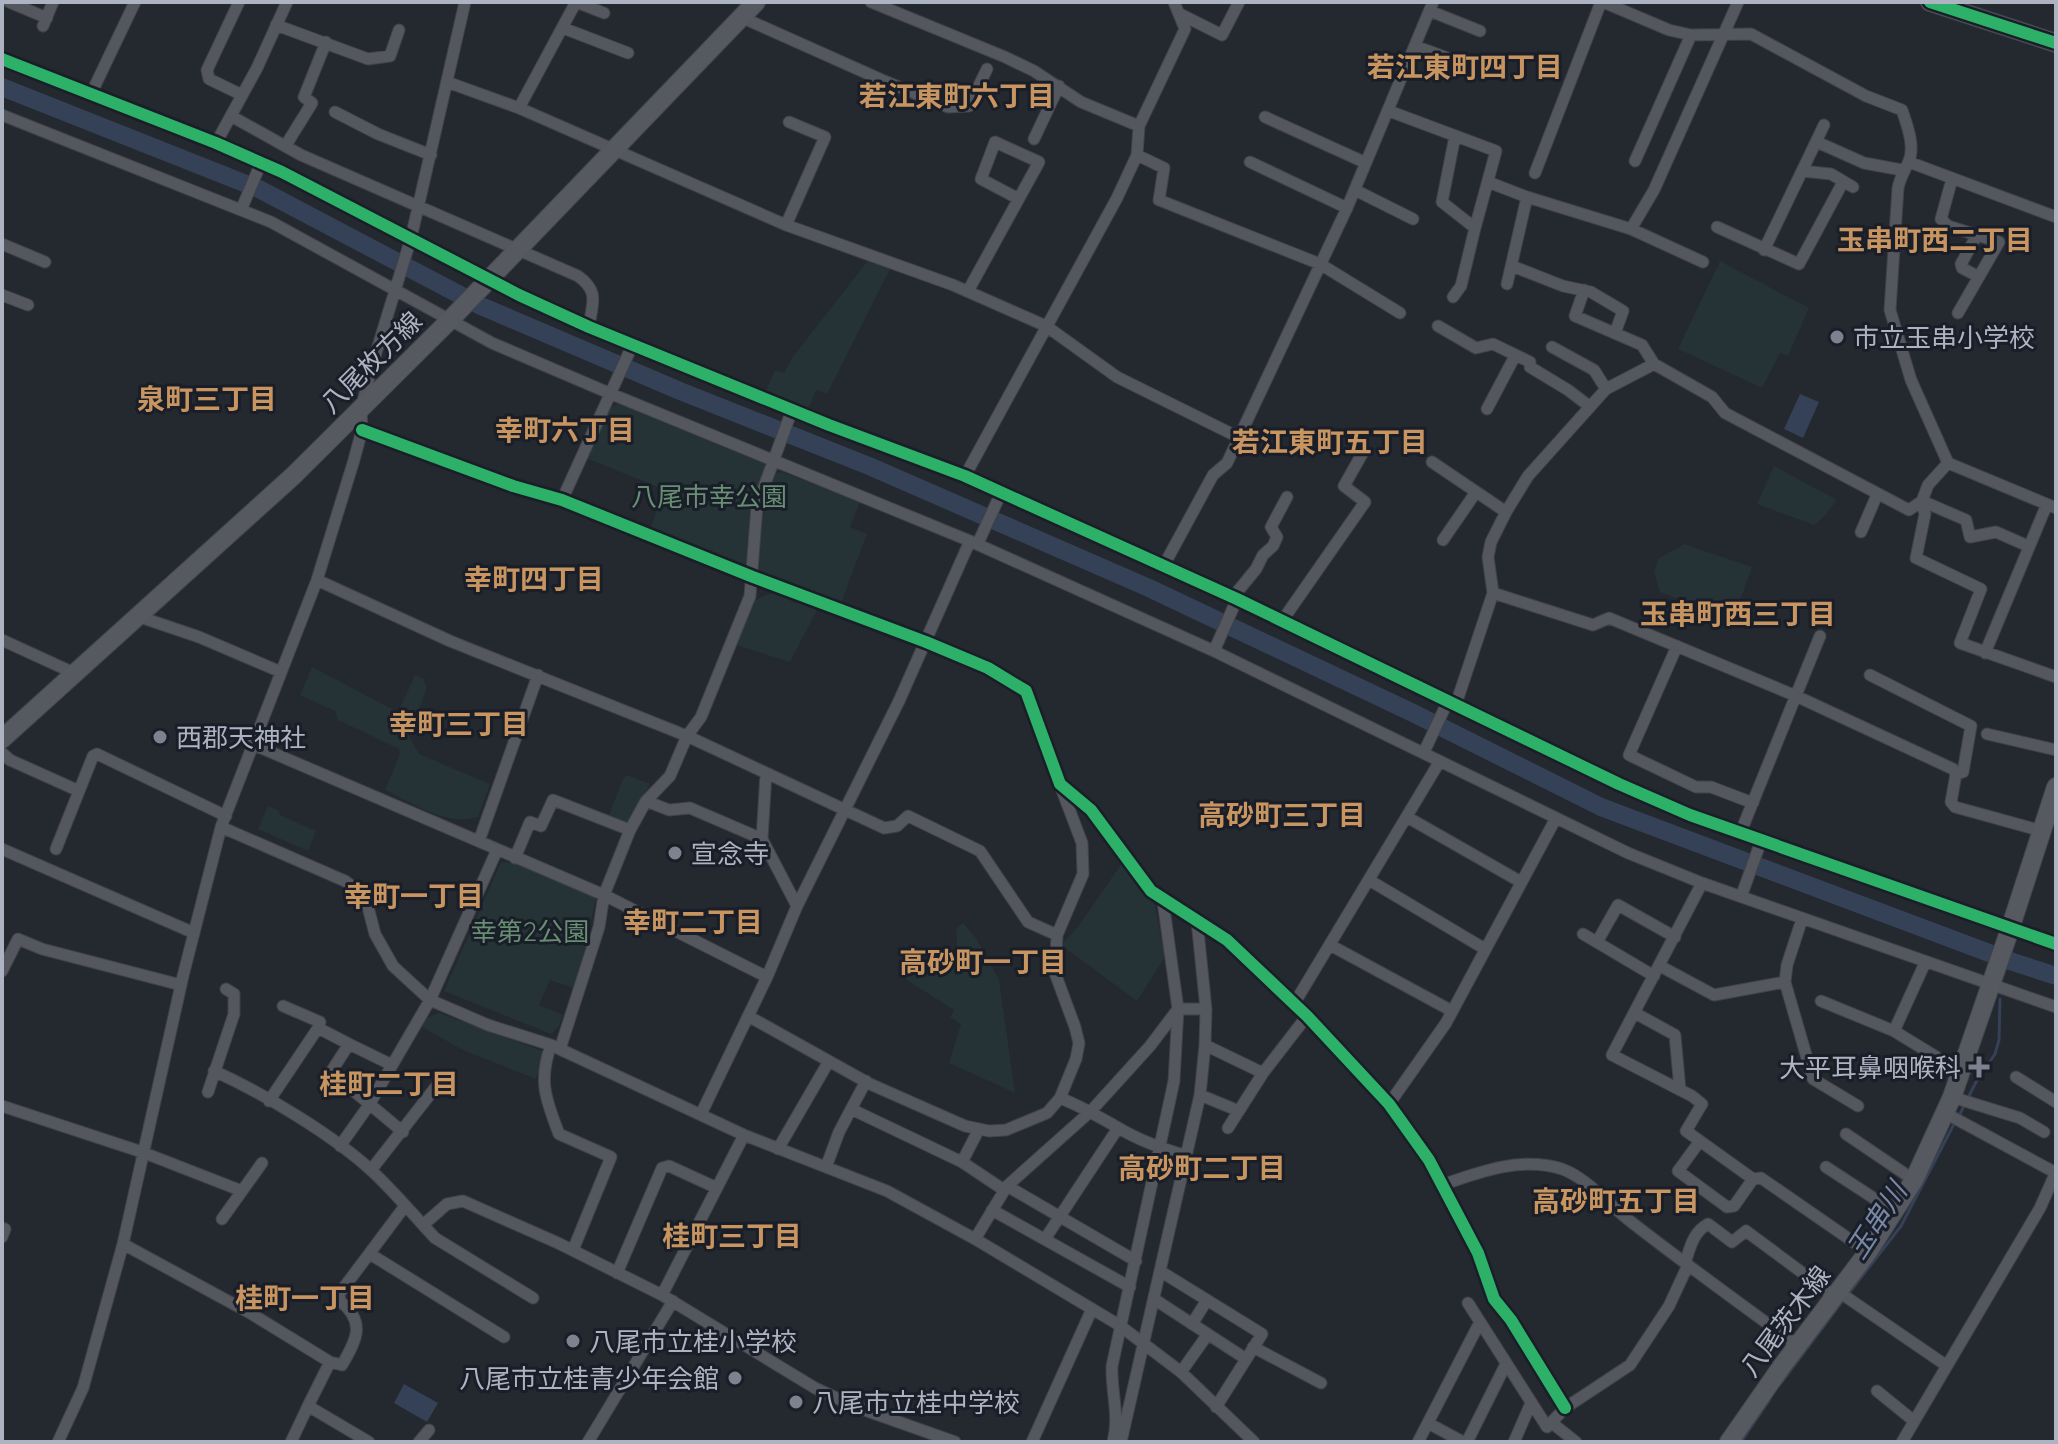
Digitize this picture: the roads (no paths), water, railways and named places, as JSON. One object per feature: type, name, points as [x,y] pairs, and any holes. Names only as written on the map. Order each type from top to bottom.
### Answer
[{"type":"main road","name":"八尾枚方線","points":[[2,739],[293,476],[452,318],[756,2]]},
{"type":"main road","points":[[1930,2],[1962,7],[2056,43]]},
{"type":"main road","name":"八尾茨木線","points":[[1729,1442],[1798,1346],[1842,1296],[1954,1109],[1961,1072],[2056,787]]},
{"type":"street","points":[[9,2],[45,22],[53,2]]},
{"type":"street","points":[[91,94],[135,2]]},
{"type":"street","points":[[239,2],[207,70],[209,79],[242,95]]},
{"type":"street","points":[[216,143],[287,2]]},
{"type":"street","points":[[58,1442],[83,1388],[123,1244],[181,985],[224,821],[317,580],[362,430],[361,409],[411,238],[465,2]]},
{"type":"street","points":[[519,108],[576,2],[604,13]]},
{"type":"street","points":[[871,2],[1005,57],[1059,86],[1081,102],[1139,126]]},
{"type":"street","points":[[965,476],[1117,198],[1137,155],[1139,126],[1185,29],[1174,2]]},
{"type":"street","points":[[1180,14],[1222,35],[1239,2]]},
{"type":"street","points":[[1535,173],[1602,2],[1669,30],[1691,35],[1751,34],[1866,96],[1902,110],[1911,147],[1898,188],[1890,310],[1911,380],[1948,463],[2051,505]]},
{"type":"street","points":[[1631,229],[1654,190],[1738,2]]},
{"type":"street","points":[[1163,567],[1213,475],[1227,463],[1347,208],[1432,6],[1480,31]]},
{"type":"street","points":[[741,17],[948,107],[969,106],[987,69]]},
{"type":"street","points":[[276,25],[368,59],[390,56],[399,30]]},
{"type":"street","points":[[563,28],[628,53]]},
{"type":"street","points":[[1635,161],[1691,35]]},
{"type":"street","points":[[286,145],[312,103],[304,97],[326,42]]},
{"type":"street","points":[[1415,46],[1464,64]]},
{"type":"street","points":[[2,59],[261,163],[488,280],[632,346],[965,476],[1235,598],[1619,784],[1690,815],[2056,944]]},
{"type":"street","points":[[447,82],[519,108],[786,225],[968,291],[1046,326],[1117,377],[1238,437]]},
{"type":"street","points":[[1034,139],[1059,86]]},
{"type":"street","points":[[1389,111],[1496,151],[1461,286],[1453,297]]},
{"type":"street","points":[[335,112],[378,134],[431,155]]},
{"type":"street","points":[[2,115],[241,210],[317,246],[452,318],[492,343],[974,542],[1214,651],[1628,853],[1802,919],[2056,1007]]},
{"type":"street","points":[[231,116],[301,155],[578,276],[591,285],[594,293],[589,327]]},
{"type":"street","points":[[1265,117],[1366,163]]},
{"type":"street","points":[[786,225],[825,137],[789,122]]},
{"type":"street","points":[[1764,250],[1824,125]]},
{"type":"street","points":[[1455,136],[1442,202],[1475,228]]},
{"type":"street","points":[[968,291],[1039,162],[995,142],[981,179],[1017,198]]},
{"type":"street","points":[[1817,142],[1864,163],[1906,166],[1952,179],[2056,217]]},
{"type":"street","points":[[1137,155],[1164,168],[1159,200],[1320,264],[1400,313]]},
{"type":"street","points":[[1250,162],[1347,208]]},
{"type":"street","points":[[241,210],[261,163]]},
{"type":"street","points":[[1717,227],[1799,264],[1848,185],[1831,174],[1802,171]]},
{"type":"street","points":[[1952,179],[1941,219],[1948,226],[1999,242],[1958,313]]},
{"type":"street","points":[[1488,182],[1631,229],[1703,262]]},
{"type":"street","points":[[1355,190],[1413,219]]},
{"type":"street","points":[[1507,284],[1527,197]]},
{"type":"street","points":[[1977,235],[1961,264],[1962,268],[1979,277]]},
{"type":"street","points":[[2,244],[45,262]]},
{"type":"street","points":[[1512,266],[1563,286],[1591,292],[1623,311],[1615,333]]},
{"type":"street","points":[[1584,290],[1575,316],[1642,345],[1654,364],[1712,397],[1725,413],[1909,510],[1922,501]]},
{"type":"street","points":[[2,295],[28,305]]},
{"type":"street","points":[[1438,326],[1476,348],[1493,344],[1530,362],[1530,367],[1589,406]]},
{"type":"street","points":[[562,500],[632,346]]},
{"type":"street","points":[[1552,347],[1594,370],[1606,389]]},
{"type":"street","points":[[1487,409],[1515,356]]},
{"type":"street","points":[[1424,752],[1452,702],[1493,593],[1488,557],[1491,542],[1506,512],[1528,476],[1606,389],[1654,364]]},
{"type":"street","points":[[573,1250],[611,1157],[559,1134],[543,1086],[545,1062],[556,1047],[599,927],[604,895],[630,830],[646,801],[670,776],[687,736],[701,717],[750,596],[757,506],[792,410]]},
{"type":"street","points":[[362,430],[513,486],[562,500],[926,642],[988,668],[1026,691],[1082,843],[1083,874],[1057,935],[1055,973],[1079,1043],[1072,1071],[1060,1098],[1047,1113],[1006,1130],[989,1131],[965,1126],[866,1081],[748,1016]]},
{"type":"street","points":[[1282,621],[1365,502],[1344,486],[1362,454]]},
{"type":"street","points":[[1432,462],[1506,512]]},
{"type":"street","points":[[1948,463],[1928,485],[1922,501],[1925,514],[1916,558],[1981,589],[1960,643],[2056,677]]},
{"type":"street","points":[[1443,540],[1476,492]]},
{"type":"street","points":[[1985,653],[2028,546],[2056,492]]},
{"type":"street","points":[[701,1114],[843,810],[1001,493]]},
{"type":"street","points":[[1861,532],[1877,495]]},
{"type":"street","points":[[1214,651],[1235,598],[1263,555],[1273,546],[1277,537],[1271,527],[1287,497]]},
{"type":"street","points":[[1922,501],[1966,520],[1970,537],[1996,532],[2028,546]]},
{"type":"street","points":[[317,580],[450,641],[687,736],[884,828],[897,826],[908,816],[980,851],[1028,922],[1057,935]]},
{"type":"street","points":[[1493,593],[1593,625],[1609,618],[1796,696],[1953,769],[1956,774],[1951,802],[1955,807],[2042,831]]},
{"type":"street","points":[[137,616],[199,637],[281,672]]},
{"type":"street","points":[[1740,834],[1820,636]]},
{"type":"street","points":[[2,640],[74,673]]},
{"type":"street","points":[[1677,646],[1629,755],[1696,787],[1711,787],[1753,803]]},
{"type":"street","points":[[479,841],[538,675]]},
{"type":"street","points":[[1870,675],[1971,726],[1963,772],[1956,774]]},
{"type":"street","points":[[1987,734],[2056,750]]},
{"type":"street","points":[[252,744],[604,895],[767,977]]},
{"type":"street","points":[[2,753],[10,760],[79,791]]},
{"type":"street","points":[[56,849],[93,756],[101,754],[224,821],[345,881],[360,892],[368,907],[375,934],[393,966],[430,1000],[488,1025],[556,1047],[744,1135],[887,1191],[975,1239],[1144,1342],[1181,1372],[1254,1442]]},
{"type":"street","points":[[1294,1004],[1440,761]]},
{"type":"street","points":[[766,773],[762,839],[797,906]]},
{"type":"street","points":[[1060,784],[1091,810],[1151,891],[1227,940],[1307,1016],[1389,1104],[1429,1160],[1478,1253],[1494,1299],[1511,1320],[1565,1408]]},
{"type":"street","points":[[515,858],[530,822],[541,826],[553,800],[630,830]]},
{"type":"street","points":[[646,801],[669,810],[690,808],[762,839]]},
{"type":"street","points":[[1407,817],[1521,882]]},
{"type":"street","points":[[1389,1104],[1417,1067],[1452,1011],[1556,818]]},
{"type":"street","points":[[1741,897],[1761,841]]},
{"type":"street","points":[[2,849],[194,933]]},
{"type":"street","points":[[340,1146],[369,1105],[430,1000],[497,850]]},
{"type":"street","points":[[1369,880],[1485,949]]},
{"type":"street","points":[[1702,883],[1612,1055],[1702,1104],[1686,1131],[1753,1179],[1761,1178],[1868,1252]]},
{"type":"street","points":[[1113,1442],[1117,1410],[1112,1366],[1162,1148],[1174,1081],[1178,1009],[1163,901]]},
{"type":"street","points":[[1597,942],[1618,905],[1675,937]]},
{"type":"street","points":[[1802,919],[1787,965],[1785,982],[1813,1079],[1858,1106]]},
{"type":"street","points":[[1121,1442],[1200,1095],[1206,1009],[1197,921]]},
{"type":"street","points":[[1583,934],[1714,995],[1785,982]]},
{"type":"street","points":[[2,971],[18,939],[42,949],[181,985]]},
{"type":"street","points":[[1330,945],[1452,1011]]},
{"type":"street","points":[[1894,1031],[1925,963]]},
{"type":"street","points":[[208,1092],[234,1014],[234,994],[226,989]]},
{"type":"street","points":[[1821,1001],[1894,1031],[1961,1072]]},
{"type":"street","points":[[269,1101],[320,1022],[283,1006]]},
{"type":"street","points":[[1178,1009],[1206,1009]]},
{"type":"street","points":[[975,1239],[1005,1188],[1091,1111],[1150,1046],[1178,1009]]},
{"type":"street","points":[[1635,1013],[1675,1035],[1680,1090]]},
{"type":"street","points":[[1228,1128],[1263,1073],[1307,1016]]},
{"type":"street","points":[[318,1028],[392,1065]]},
{"type":"street","points":[[349,1044],[331,1072],[403,1132]]},
{"type":"street","points":[[1205,1045],[1263,1073]]},
{"type":"street","points":[[778,1149],[829,1061]]},
{"type":"street","points":[[214,1071],[340,1146],[371,1170],[435,1238],[533,1298]]},
{"type":"street","points":[[2016,1077],[2056,1102]]},
{"type":"street","points":[[371,1170],[442,1079]]},
{"type":"street","points":[[826,1167],[839,1132],[866,1081]]},
{"type":"street","points":[[1200,1095],[1239,1111]]},
{"type":"street","points":[[1060,1098],[1091,1111],[1118,1128],[1187,1156]]},
{"type":"street","points":[[1954,1109],[1974,1104],[2020,1118],[2044,1132]]},
{"type":"street","points":[[2,1106],[142,1152],[242,1191]]},
{"type":"street","points":[[851,1109],[962,1162],[1136,1261]]},
{"type":"street","points":[[1906,1441],[1914,1421],[2040,1208],[2056,1173],[1954,1109]]},
{"type":"street","points":[[1045,1239],[1118,1128]]},
{"type":"street","points":[[962,1162],[979,1129]]},
{"type":"street","points":[[1846,1134],[1914,1180]]},
{"type":"street","points":[[588,1442],[668,1298],[744,1135]]},
{"type":"street","points":[[1700,1141],[1678,1171],[1727,1207],[1734,1206],[1753,1179]]},
{"type":"street","points":[[222,1219],[262,1163]]},
{"type":"street","points":[[1442,1185],[1489,1168],[1533,1165],[1562,1169],[1798,1346]]},
{"type":"street","points":[[617,1273],[662,1168],[669,1166],[717,1188]]},
{"type":"street","points":[[1826,1167],[1895,1212]]},
{"type":"street","points":[[423,1225],[447,1204],[463,1201],[573,1250],[668,1298],[815,1388],[856,1407],[955,1442]]},
{"type":"street","points":[[123,1244],[250,1313],[330,1362],[342,1365],[357,1332],[353,1312],[340,1301],[339,1294],[405,1206]]},
{"type":"street","points":[[992,1210],[1130,1287]]},
{"type":"street","points":[[1468,1303],[1547,1427],[1565,1408],[1630,1365],[1669,1306],[1687,1264],[1691,1244],[1701,1228],[1708,1224],[1732,1242],[1746,1231],[1947,1366]]},
{"type":"street","points":[[2,1228],[5,1229],[2,1237]]},
{"type":"street","points":[[370,1254],[504,1337]]},
{"type":"street","points":[[1160,1271],[1262,1334],[1216,1407]]},
{"type":"street","points":[[1154,1299],[1246,1359]]},
{"type":"street","points":[[1192,1324],[1207,1300]]},
{"type":"street","points":[[1032,1442],[1092,1309]]},
{"type":"street","points":[[1418,1442],[1480,1322]]},
{"type":"street","points":[[1181,1372],[1208,1334]]},
{"type":"street","points":[[1253,1347],[1321,1383]]},
{"type":"street","points":[[291,1442],[330,1362]]},
{"type":"street","points":[[1428,1423],[1465,1442],[1506,1364]]},
{"type":"street","points":[[1877,1391],[1914,1421]]},
{"type":"street","points":[[1514,1442],[1531,1403]]},
{"type":"street","points":[[308,1406],[369,1442]]},
{"type":"street","points":[[1552,1423],[1576,1442]]},
{"type":"street","points":[[419,1442],[429,1430]]},
{"type":"water","points":[[1800,394],[1819,402],[1803,438],[1784,429]]},
{"type":"water","points":[[404,1384],[438,1403],[427,1422],[394,1403]]},
{"type":"waterway","points":[[2,87],[259,189],[481,306],[680,391],[869,466],[1149,588],[1413,713],[1601,807],[2056,976]]},
{"type":"waterway","name":"玉串川","points":[[1958,1118],[1976,1082],[1995,1054],[1999,1040],[2000,999]]},
{"type":"waterway","name":"玉串川","points":[[1849,1293],[1901,1226],[1954,1124]]},
{"type":"waterway","name":"玉串川","points":[[1781,1383],[1844,1299]]},
{"type":"waterway","name":"玉串川","points":[[1741,1442],[1770,1399]]},
{"type":"place","name":"市立玉串小学校","points":[[1837,337]]},
{"type":"place","name":"西郡天神社","points":[[160,737]]},
{"type":"place","name":"宣念寺","points":[[675,853]]},
{"type":"place","name":"大平耳鼻咽喉科","points":[[1979,1067]]},
{"type":"place","name":"八尾市立桂小学校","points":[[573,1341]]},
{"type":"place","name":"八尾市立桂青少年会館","points":[[735,1378]]},
{"type":"place","name":"八尾市立桂中学校","points":[[796,1402]]},
{"type":"district","name":"若江東町四丁目","points":[[1465,66]]},
{"type":"district","name":"若江東町六丁目","points":[[957,95]]},
{"type":"district","name":"玉串町西二丁目","points":[[1935,239]]},
{"type":"district","name":"泉町三丁目","points":[[207,398]]},
{"type":"district","name":"幸町六丁目","points":[[565,429]]},
{"type":"district","name":"若江東町五丁目","points":[[1330,441]]},
{"type":"district","name":"幸町四丁目","points":[[534,578]]},
{"type":"district","name":"玉串町西三丁目","points":[[1738,613]]},
{"type":"district","name":"幸町三丁目","points":[[459,723]]},
{"type":"district","name":"高砂町三丁目","points":[[1282,814]]},
{"type":"district","name":"幸町一丁目","points":[[414,895]]},
{"type":"district","name":"幸町二丁目","points":[[693,921]]},
{"type":"district","name":"高砂町一丁目","points":[[983,961]]},
{"type":"district","name":"桂町二丁目","points":[[389,1083]]},
{"type":"district","name":"高砂町二丁目","points":[[1202,1167]]},
{"type":"district","name":"高砂町五丁目","points":[[1616,1200]]},
{"type":"district","name":"桂町三丁目","points":[[732,1235]]},
{"type":"district","name":"桂町一丁目","points":[[305,1297]]},
{"type":"park label","name":"八尾市幸公園","points":[[709,496]]},
{"type":"park label","name":"幸第2公園","points":[[530,931]]}]
